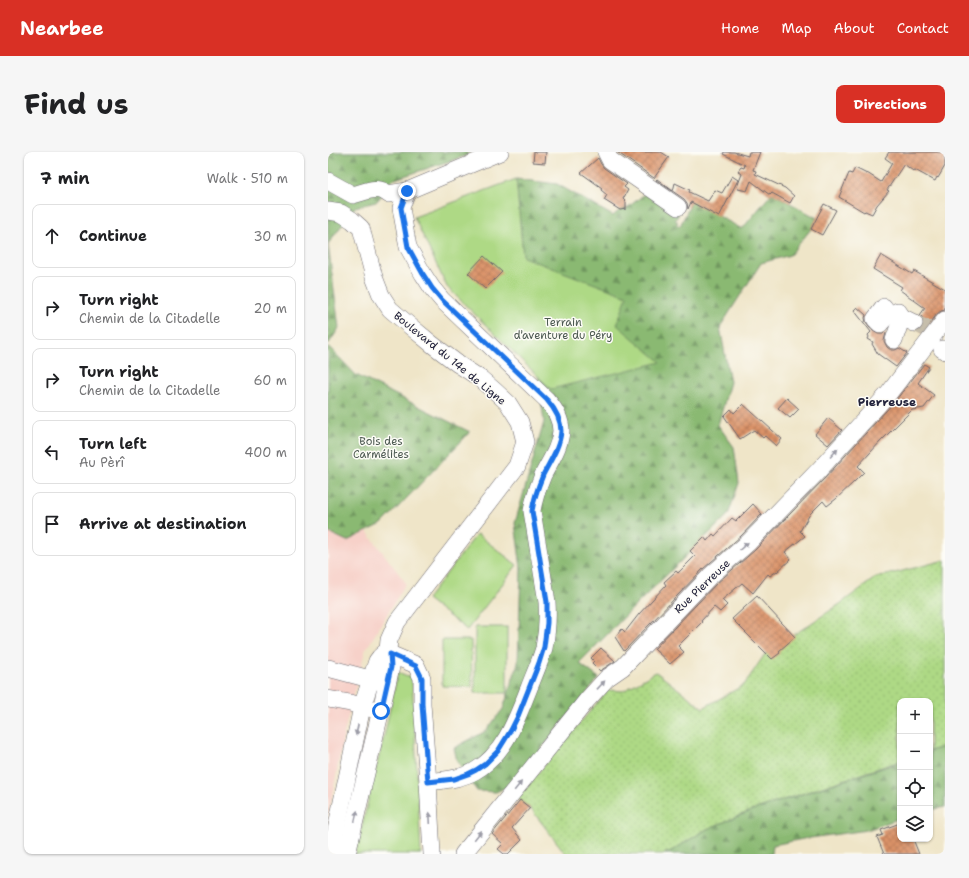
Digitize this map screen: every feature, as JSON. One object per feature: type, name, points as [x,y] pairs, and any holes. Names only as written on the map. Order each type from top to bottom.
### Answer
[{"type":"street","points":[[328,181],[353,195],[376,189],[384,191],[388,194],[407,191],[500,152]]},
{"type":"street","points":[[606,152],[610,160],[678,207]]},
{"type":"street","points":[[407,191],[401,208],[408,247],[423,274],[442,300],[547,400],[553,407],[560,422],[561,431],[559,442],[542,477],[535,496],[532,511],[547,608],[544,647],[539,663],[518,716],[498,751],[485,764],[468,774],[454,779],[428,782]]},
{"type":"street","name":"Boulevard du 14e de Ligne","points":[[328,211],[341,213],[361,228],[380,295],[390,309],[458,364],[481,379],[508,403],[520,422],[525,442],[517,466],[397,622],[388,640],[389,652]]},
{"type":"street","points":[[894,340],[900,311]]},
{"type":"street","name":"Rue Pierreuse","points":[[463,854],[587,700],[608,678],[624,666],[710,576],[748,543],[818,471],[889,393],[938,346],[945,320]]},
{"type":"street","points":[[389,652],[416,666],[422,678],[422,712],[432,854]]},
{"type":"street","points":[[331,854],[363,704],[380,657],[389,652]]},
{"type":"street","points":[[346,854],[391,667],[389,652]]},
{"type":"street","points":[[328,668],[387,684]]},
{"type":"street","points":[[328,693],[381,711]]},
{"type":"street","points":[[328,699],[363,704]]},
{"type":"shaded area","points":[[343,500],[406,583],[365,651],[344,733],[328,818],[328,528]]},
{"type":"green space","points":[[328,152],[468,152],[468,155],[392,180],[376,202],[355,207],[328,244]]},
{"type":"green space","points":[[516,179],[557,184],[613,216],[620,210],[626,209],[652,188],[679,214],[675,220],[678,222],[676,224],[680,226],[692,201],[742,229],[772,193],[817,218],[811,229],[790,255],[761,263],[720,327],[730,382],[718,425],[734,447],[739,483],[728,515],[579,663],[599,678],[513,784],[496,792],[477,791],[457,761],[454,748],[486,731],[503,709],[518,663],[521,568],[515,523],[544,422],[523,257]]},
{"type":"green space","name":"Terrain d'aventure du Péry","points":[[516,179],[523,257],[627,296],[617,325],[661,362],[551,389],[447,287],[414,217]]},
{"type":"green space","points":[[328,244],[339,328],[328,345]]},
{"type":"green space","name":"Bois des Carmélites","points":[[328,346],[356,375],[470,432],[382,524],[347,541],[328,532]]},
{"type":"green space","points":[[477,534],[517,565],[467,630],[427,599]]},
{"type":"green space","points":[[945,560],[945,746],[933,750],[933,698],[897,698],[897,762],[756,809],[707,829],[664,854],[566,854],[530,808],[517,798],[608,690],[623,691],[656,672],[703,708],[744,685],[765,654],[840,604],[875,578]]},
{"type":"green space","points":[[475,627],[507,627],[507,693],[475,693]]},
{"type":"green space","points":[[442,640],[471,640],[472,687],[442,686]]},
{"type":"green space","points":[[398,672],[412,678],[421,854],[355,854],[385,732]]},
{"type":"green space","points":[[945,746],[945,807],[933,809],[933,770],[933,750]]},
{"type":"green space","points":[[897,763],[897,819],[867,830],[773,845],[772,854],[664,854],[707,829],[756,809]]},
{"type":"building","points":[[534,152],[546,152],[545,163],[533,162]]},
{"type":"building","points":[[617,152],[661,152],[669,157],[654,178]]},
{"type":"building","points":[[724,152],[734,152],[748,156],[749,152],[760,152],[753,170],[756,171],[755,174],[785,188],[794,196],[790,203],[772,193],[770,195],[751,181],[747,191],[738,189],[737,187],[742,174],[738,171],[741,167],[744,168],[745,165],[723,154]]},
{"type":"building","points":[[889,152],[945,152],[945,166],[935,181],[915,170],[913,171],[904,164],[887,190],[889,191],[877,205],[872,214],[865,211],[864,212],[839,197],[849,173],[852,174],[855,168],[867,173],[881,182],[892,163],[885,158]]},
{"type":"building","points":[[598,158],[604,168],[627,184],[624,187],[628,190],[623,199],[626,202],[626,209],[620,210],[604,200],[607,195],[601,190],[602,188],[581,173]]},
{"type":"building","points":[[732,176],[738,180],[719,217],[691,202],[688,209],[687,203],[684,199],[656,180],[657,179],[673,191],[675,183],[708,201],[715,190],[722,193]]},
{"type":"building","points":[[824,204],[836,210],[822,235],[811,229]]},
{"type":"building","points":[[881,255],[912,274],[914,271],[945,289],[945,310],[937,314],[923,333],[920,331],[924,322],[920,315],[925,308],[900,290],[902,287],[873,269]]},
{"type":"building","points":[[484,256],[502,272],[485,289],[468,273]]},
{"type":"building","points":[[857,307],[866,315],[866,322],[873,331],[878,334],[886,333],[884,341],[887,347],[891,350],[899,348],[907,353],[896,367],[878,354],[872,344],[873,342],[868,339],[868,335],[871,332],[854,310]]},
{"type":"building","points":[[924,364],[929,367],[918,383],[934,395],[924,408],[912,410],[881,441],[858,466],[864,472],[836,499],[827,506],[823,501],[810,514],[800,531],[805,536],[785,552],[791,559],[777,572],[770,576],[768,574],[753,593],[742,583],[722,600],[727,605],[720,612],[714,607],[701,621],[702,622],[678,646],[684,652],[670,664],[654,649],[717,583],[755,550],[825,478],[896,400]]},
{"type":"building","points":[[787,398],[799,409],[790,418],[778,408]]},
{"type":"building","points":[[743,404],[782,439],[776,446],[765,436],[763,438],[754,430],[740,439],[724,416],[731,409],[734,413]]},
{"type":"building","points":[[828,418],[842,430],[828,445],[815,434]]},
{"type":"building","points":[[753,504],[762,514],[741,536],[703,569],[624,651],[615,637],[622,629],[625,632],[639,614],[666,585],[664,582],[676,571],[678,573],[695,556],[690,551],[704,537],[707,541],[713,534],[715,536],[732,518],[736,521]]},
{"type":"building","points":[[757,596],[795,637],[772,659],[732,619]]},
{"type":"building","points":[[601,648],[615,661],[600,671],[592,663],[594,661],[591,658]]},
{"type":"building","points":[[520,800],[530,808],[512,828],[522,840],[508,854],[504,854],[498,849],[503,844],[492,834]]},
{"type":"building","points":[[897,824],[897,842],[914,842],[919,854],[884,854],[877,837],[883,835],[881,830]]},
{"type":"tunnel","points":[[914,323],[928,329]]},
{"type":"district","name":"Pierreuse","points":[[887,402]]},
{"type":"route","points":[[381,711],[391,667],[390,654],[416,666],[422,678],[422,704],[428,782],[454,779],[468,774],[485,764],[498,751],[518,716],[544,647],[547,623],[547,602],[532,511],[535,496],[542,477],[559,442],[561,431],[560,422],[553,407],[547,400],[442,300],[423,274],[408,247],[401,208],[407,191]]}]
